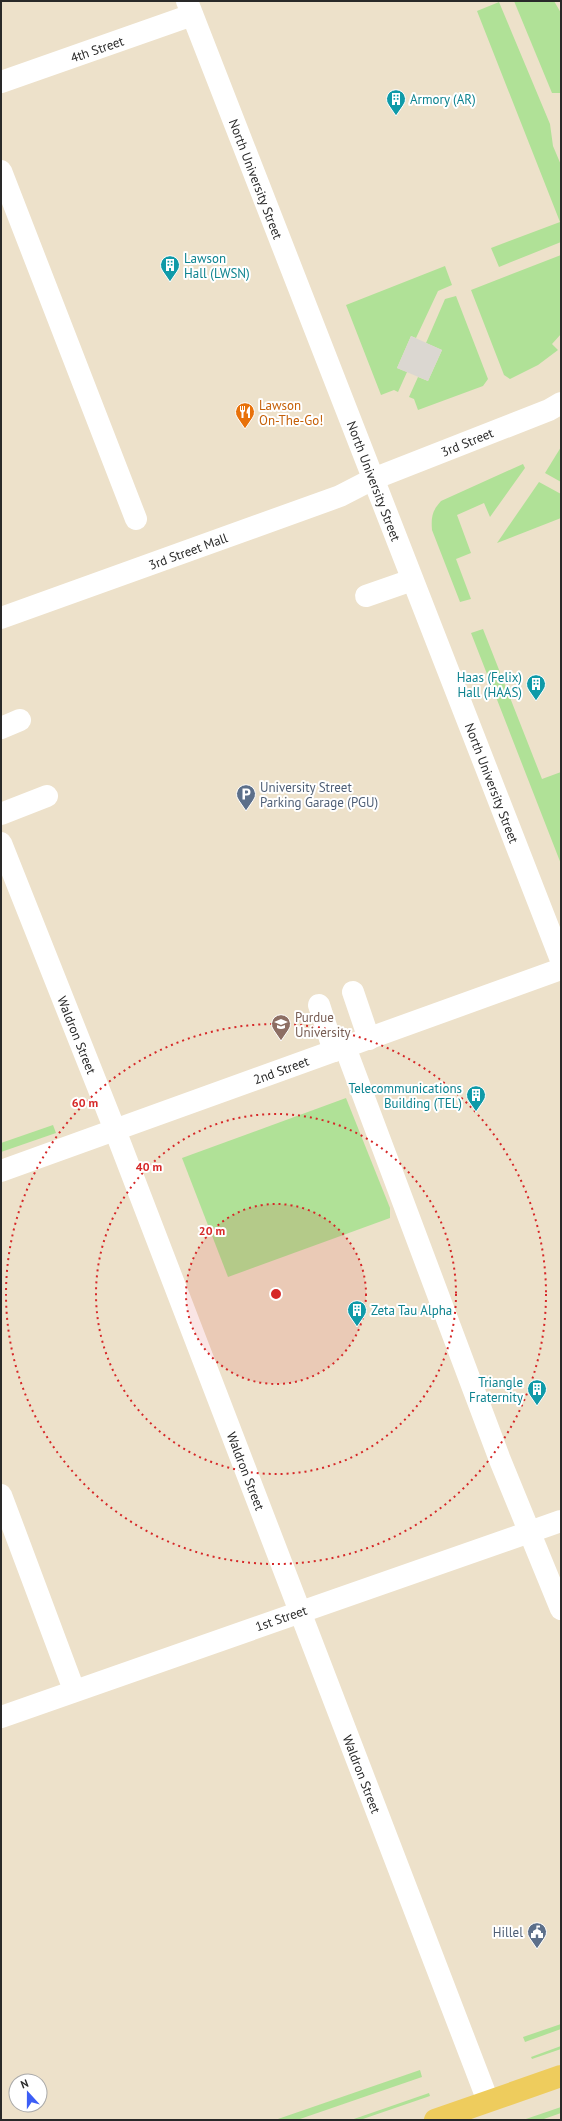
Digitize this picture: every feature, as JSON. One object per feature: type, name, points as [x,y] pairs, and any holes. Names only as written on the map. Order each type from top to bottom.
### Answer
[{"type":"main road","points":[[435,2120],[561,2076]]},
{"type":"street","name":"4th Street","points":[[1,82],[190,8]]},
{"type":"street","name":"North University Street","points":[[190,8],[561,960]]},
{"type":"street","points":[[1,172],[136,519]]},
{"type":"street","name":"3rd Street","points":[[373,479],[549,410],[561,403]]},
{"type":"street","name":"3rd Street Mall","points":[[1,618],[340,496],[373,479]]},
{"type":"street","points":[[366,596],[412,580]]},
{"type":"street","points":[[1,814],[47,796]]},
{"type":"street","name":"Waldron Street","points":[[1,843],[115,1130],[488,2101]]},
{"type":"street","name":"2nd Street","points":[[1,1171],[561,969]]},
{"type":"street","points":[[353,992],[369,1038]]},
{"type":"street","points":[[318,1005],[339,1049],[500,1460],[561,1609]]},
{"type":"street","points":[[1,1495],[74,1690]]},
{"type":"street","name":"1st Street","points":[[1,1717],[74,1690],[561,1521]]},
{"type":"shaded area","name":"Purdue University","points":[[1,1],[561,1],[561,2120],[1,2120]]},
{"type":"shaded area","points":[[411,336],[442,350],[428,381],[397,368]]},
{"type":"green space","points":[[514,1],[554,1],[561,13],[561,93],[552,93]]},
{"type":"green space","points":[[499,2],[550,124],[553,146],[561,165],[561,242],[499,267],[491,248],[560,222],[477,11]]},
{"type":"green space","points":[[561,255],[561,334],[552,344],[558,350],[538,365],[510,379],[504,375],[471,290]]},
{"type":"green space","points":[[445,266],[452,285],[438,291],[416,338],[411,336],[397,368],[407,372],[398,392],[394,390],[381,395],[346,305]]},
{"type":"green space","points":[[456,296],[488,379],[483,386],[418,410],[414,399],[409,397],[418,377],[428,381],[442,350],[426,343],[445,299]]},
{"type":"green space","points":[[561,447],[561,482],[545,473]]},
{"type":"green space","points":[[523,464],[525,468],[490,517],[484,503],[457,515],[471,553],[456,559],[471,599],[460,602],[432,530],[432,518],[434,511],[441,501]]},
{"type":"green space","points":[[539,482],[561,494],[561,518],[497,543]]},
{"type":"green space","points":[[483,629],[542,779],[561,772],[561,864],[471,633]]},
{"type":"green space","points":[[346,1098],[390,1208],[390,1218],[228,1277],[182,1158]]},
{"type":"green space","points":[[53,1125],[56,1133],[1,1152],[1,1143]]},
{"type":"green space","points":[[561,2024],[561,2029],[525,2042],[523,2037]]},
{"type":"green space","points":[[561,2046],[561,2049],[532,2059],[531,2057]]},
{"type":"green space","points":[[420,2070],[422,2077],[297,2120],[275,2120]]},
{"type":"green space","points":[[429,2093],[430,2096],[360,2120],[351,2120]]},
{"type":"green space","points":[[561,2107],[561,2113],[541,2120],[523,2120]]},
{"type":"place","name":"Armory (AR)","points":[[396,116]]},
{"type":"place","name":"Lawson Hall (LWSN)","points":[[170,282]]},
{"type":"place","name":"Lawson On-The-Go!","points":[[245,429]]},
{"type":"place","name":"Haas (Felix) Hall (HAAS)","points":[[536,701]]},
{"type":"place","name":"University Street Parking Garage (PGU)","points":[[246,811]]},
{"type":"place","name":"Purdue University","points":[[281,1041]]},
{"type":"place","name":"Telecommunications Building (TEL)","points":[[476,1112]]},
{"type":"place","name":"Zeta Tau Alpha","points":[[357,1327]]},
{"type":"place","name":"Triangle Fraternity","points":[[537,1406]]},
{"type":"place","name":"Hillel","points":[[537,1949]]}]
